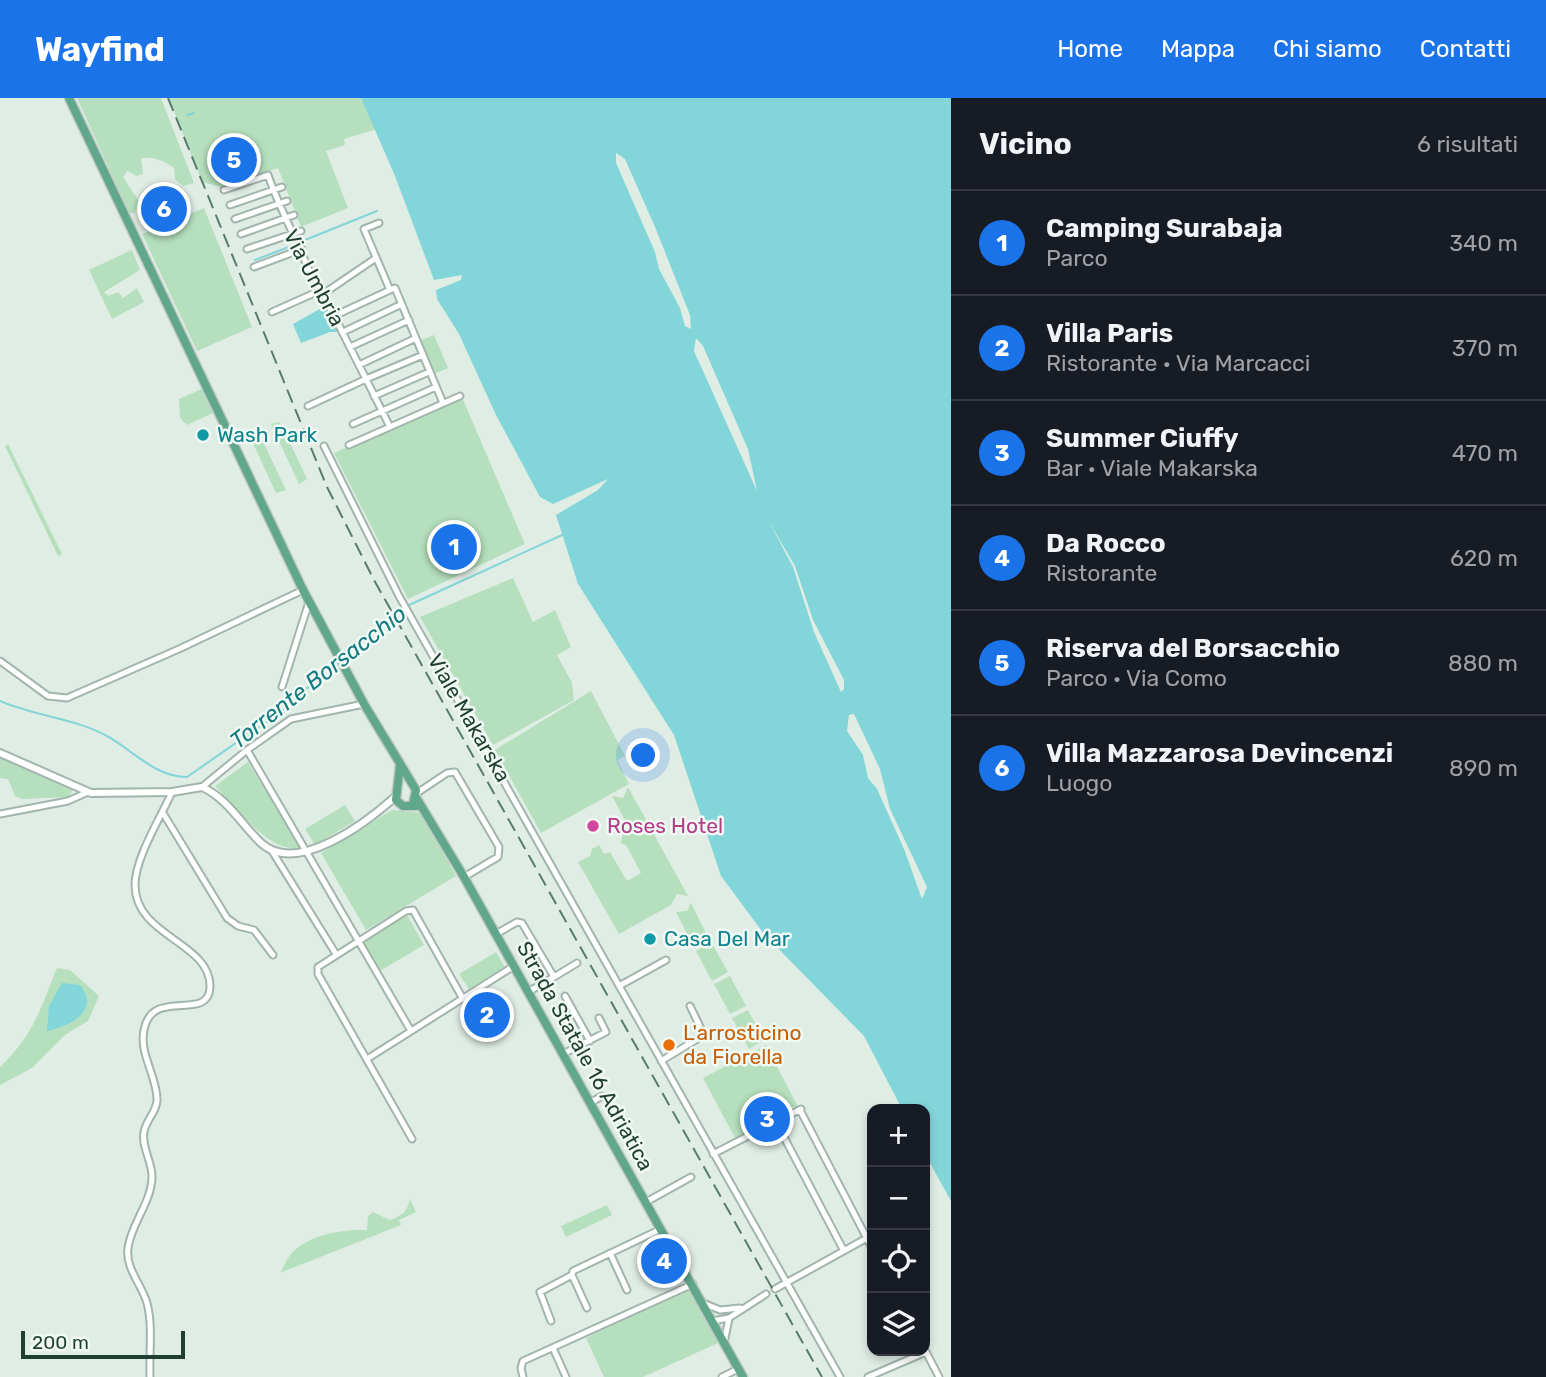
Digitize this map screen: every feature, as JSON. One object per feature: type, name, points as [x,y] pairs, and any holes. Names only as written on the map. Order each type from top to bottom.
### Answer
[{"type":"main road","name":"Strada Statale 16 Adriatica","points":[[69,98],[329,642],[464,877],[563,1055],[565,1065],[590,1103],[741,1373]]},
{"type":"main road","points":[[400,765],[398,801],[414,793]]},
{"type":"main road","points":[[398,786],[414,793]]},
{"type":"street","name":"Via Umbria","points":[[224,190],[268,175],[290,234],[302,249],[321,292],[390,426]]},
{"type":"street","points":[[230,205],[282,187]]},
{"type":"street","points":[[235,219],[288,201]]},
{"type":"street","points":[[241,234],[293,215]]},
{"type":"street","points":[[379,223],[364,229],[390,290]]},
{"type":"street","points":[[247,249],[300,230]]},
{"type":"street","points":[[254,267],[302,249]]},
{"type":"street","points":[[272,312],[321,292],[376,258]]},
{"type":"street","points":[[334,316],[396,288],[443,403]]},
{"type":"street","points":[[343,332],[402,304]]},
{"type":"street","points":[[350,347],[409,320]]},
{"type":"street","points":[[359,365],[416,338]]},
{"type":"street","points":[[308,407],[422,355]]},
{"type":"street","points":[[374,396],[429,372]]},
{"type":"street","points":[[353,424],[436,387]]},
{"type":"street","points":[[349,445],[460,396]]},
{"type":"street","name":"Viale Makarska","points":[[324,446],[399,596],[840,1377]]},
{"type":"street","points":[[0,661],[48,696],[67,698],[303,590]]},
{"type":"street","points":[[282,687],[309,603]]},
{"type":"street","points":[[0,753],[88,792],[173,792],[202,787],[247,750],[295,718],[364,704]]},
{"type":"street","points":[[247,750],[411,1031]]},
{"type":"street","points":[[414,793],[450,771],[456,773],[500,849],[498,858],[464,877]]},
{"type":"street","points":[[202,787],[226,805],[272,851],[336,954]]},
{"type":"street","points":[[0,814],[66,802],[88,792]]},
{"type":"street","points":[[150,1377],[148,1307],[127,1255],[152,1178],[144,1134],[157,1099],[143,1033],[148,1018],[158,1009],[168,1005],[200,1004],[208,997],[210,989],[209,976],[202,963],[155,926],[136,895],[138,869],[173,792]]},
{"type":"street","points":[[272,851],[307,853],[398,801]]},
{"type":"street","points":[[163,813],[227,918],[238,926],[254,930],[272,955]]},
{"type":"street","points":[[412,1139],[317,973],[320,965],[336,954],[413,910],[463,999]]},
{"type":"street","points":[[496,934],[517,922],[522,923],[554,977]]},
{"type":"street","points":[[619,986],[666,960]]},
{"type":"street","points":[[528,992],[577,963]]},
{"type":"street","points":[[367,1059],[514,966]]},
{"type":"street","points":[[565,996],[590,1041]]},
{"type":"street","points":[[661,1061],[704,1035],[690,1006]]},
{"type":"street","points":[[563,1055],[606,1032],[599,1018]]},
{"type":"street","points":[[590,1103],[601,1096]]},
{"type":"street","points":[[713,1154],[801,1109],[867,1238],[775,1289]]},
{"type":"street","points":[[776,1122],[844,1251]]},
{"type":"street","points":[[646,1202],[691,1177]]},
{"type":"street","points":[[551,1321],[541,1291],[661,1229]]},
{"type":"street","points":[[610,1253],[627,1290]]},
{"type":"street","points":[[572,1274],[587,1308]]},
{"type":"street","points":[[523,1377],[523,1362],[693,1284]]},
{"type":"street","points":[[712,1321],[729,1318],[740,1308],[766,1294]]},
{"type":"street","points":[[701,1301],[708,1307],[725,1311],[740,1308]]},
{"type":"street","points":[[712,1321],[725,1311]]},
{"type":"street","points":[[724,1343],[729,1318]]},
{"type":"street","points":[[553,1348],[566,1377]]},
{"type":"street","points":[[868,1377],[914,1356]]},
{"type":"street","points":[[928,1356],[939,1377]]},
{"type":"street","points":[[722,1377],[741,1373]]},
{"type":"green space","points":[[77,98],[161,98],[194,183],[183,186],[175,179],[174,168],[163,161],[141,159],[143,174],[137,176],[127,171],[123,177],[140,203],[134,213],[129,213]]},
{"type":"green space","points":[[169,98],[409,98],[417,117],[344,139],[345,145],[326,151],[348,208],[301,227],[278,168],[222,187],[202,182]]},
{"type":"green space","points":[[204,208],[252,327],[197,351],[142,234]]},
{"type":"green space","points":[[132,250],[140,270],[104,292],[108,296],[118,292],[123,298],[137,288],[144,302],[112,319],[89,270]]},
{"type":"green space","points":[[434,335],[448,368],[434,374],[419,341]]},
{"type":"green space","points":[[206,387],[217,411],[187,425],[180,418],[179,399]]},
{"type":"green space","points":[[462,397],[525,544],[408,599],[334,453]]},
{"type":"green space","points":[[280,422],[307,479],[299,484],[271,424]]},
{"type":"green space","points":[[253,433],[259,433],[286,490],[276,493],[250,437]]},
{"type":"green space","points":[[8,444],[62,554],[58,556],[5,446]]},
{"type":"green space","points":[[513,578],[533,622],[555,610],[571,647],[557,655],[572,683],[574,700],[493,745],[420,617]]},
{"type":"green space","points":[[591,691],[625,756],[617,760],[629,784],[541,833],[495,750]]},
{"type":"green space","points":[[0,756],[73,789],[69,797],[22,799],[15,796],[8,779],[0,778]]},
{"type":"green space","points":[[248,762],[301,848],[277,844],[265,836],[215,786]]},
{"type":"green space","points":[[628,787],[688,896],[677,894],[671,905],[619,934],[578,862],[590,856],[592,849],[599,845],[604,854],[610,852],[627,881],[641,873],[626,845],[621,843],[623,832],[629,828],[612,796],[623,798]]},
{"type":"green space","points":[[345,805],[355,821],[315,845],[305,829]]},
{"type":"green space","points":[[392,810],[421,813],[456,876],[366,930],[321,853]]},
{"type":"green space","points":[[691,903],[709,939],[694,948],[676,912],[687,911]]},
{"type":"green space","points":[[407,915],[424,945],[380,971],[362,941]]},
{"type":"green space","points":[[711,942],[728,972],[712,981],[696,951]]},
{"type":"green space","points":[[496,952],[505,967],[469,989],[459,974]]},
{"type":"green space","points":[[57,968],[70,970],[99,996],[88,1021],[65,1035],[32,1068],[0,1085],[0,1067],[29,1032]]},
{"type":"green space","points":[[730,976],[746,1006],[730,1014],[714,984]]},
{"type":"green space","points":[[748,1010],[764,1040],[749,1049],[732,1018]]},
{"type":"green space","points":[[766,1045],[798,1107],[790,1107],[785,1114],[735,1138],[703,1078]]},
{"type":"green space","points":[[410,1199],[416,1212],[399,1220],[401,1225],[280,1273],[290,1255],[308,1241],[337,1232],[367,1230],[368,1216],[373,1212],[390,1220],[403,1213]]},
{"type":"green space","points":[[607,1205],[612,1215],[566,1237],[561,1226]]},
{"type":"green space","points":[[688,1289],[718,1343],[643,1377],[604,1377],[586,1338]]},
{"type":"water","points":[[361,98],[951,98],[951,1201],[930,1163],[930,1104],[899,1104],[864,1036],[764,934],[721,876],[674,735],[578,584],[556,515],[598,490],[608,479],[553,504],[540,497],[496,415],[459,334],[437,299],[436,290],[461,280],[462,275],[434,280],[395,176]]},
{"type":"water","points":[[327,305],[339,332],[330,332],[301,343],[293,324]]},
{"type":"water","points":[[62,983],[80,985],[86,994],[85,1010],[73,1021],[47,1031],[49,1006]]},
{"type":"pier","points":[[616,153],[625,159],[655,227],[690,315],[691,329],[685,326],[680,308],[659,269],[655,252],[616,163]]},
{"type":"pier","points":[[696,338],[703,346],[748,449],[757,491],[694,351]]},
{"type":"pier","points":[[768,520],[795,566],[813,620],[844,680],[844,689],[841,692],[814,632],[793,567]]},
{"type":"pier","points":[[854,714],[880,769],[890,809],[927,887],[922,899],[904,849],[877,789],[868,778],[863,755],[847,731],[849,715]]},
{"type":"waterway","points":[[188,115],[194,113]]},
{"type":"waterway","points":[[300,242],[377,211]]},
{"type":"waterway","points":[[255,260],[294,245]]},
{"type":"waterway","name":"Torrente Borsacchio","points":[[407,606],[562,535]]},
{"type":"waterway","name":"Torrente Borsacchio","points":[[342,653],[402,608]]},
{"type":"waterway","name":"Torrente Borsacchio","points":[[0,701],[94,730],[155,768],[175,776],[187,777],[292,704],[335,659]]},
{"type":"railway","points":[[168,98],[327,487],[374,580],[822,1377]]},
{"type":"place","name":"Riserva del Borsacchio","points":[[234,160]]},
{"type":"place","name":"Villa Mazzarosa Devincenzi","points":[[164,209]]},
{"type":"place","name":"Wash Park","points":[[203,435]]},
{"type":"place","name":"Camping Surabaja","points":[[454,547]]},
{"type":"place","name":"Roses Hotel","points":[[593,826]]},
{"type":"place","name":"Casa Del Mar","points":[[650,939]]},
{"type":"place","name":"Villa Paris","points":[[487,1015]]},
{"type":"place","name":"L'arrosticino da Fiorella","points":[[669,1045]]},
{"type":"place","name":"Summer Ciuffy","points":[[767,1119]]},
{"type":"place","name":"Da Rocco","points":[[664,1261]]}]
